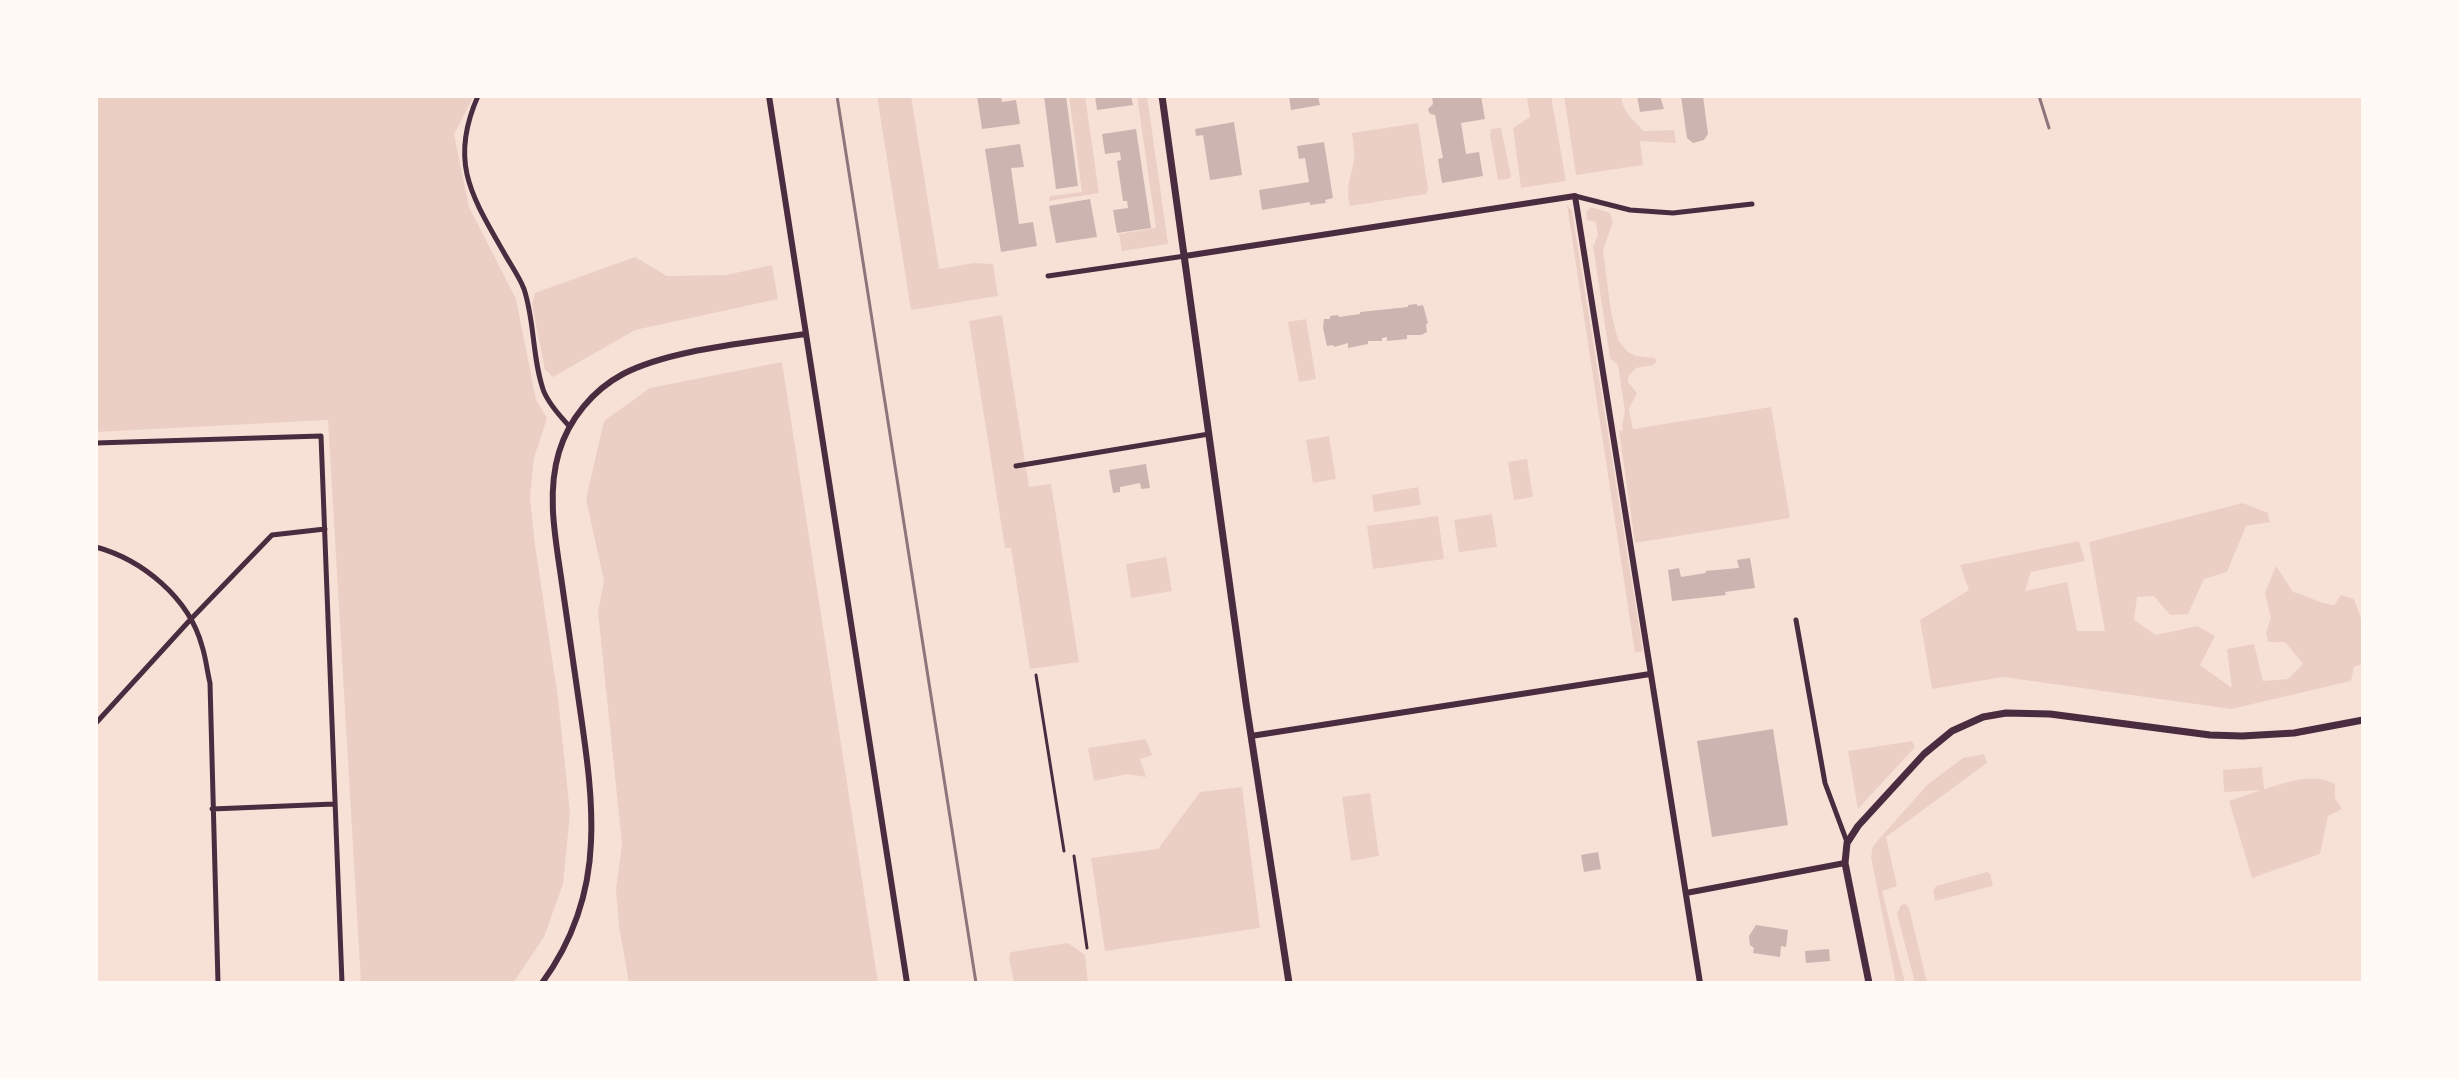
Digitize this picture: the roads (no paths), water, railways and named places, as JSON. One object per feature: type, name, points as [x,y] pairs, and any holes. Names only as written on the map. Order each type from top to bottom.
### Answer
[{"type":"main road","points":[[1162,96],[1251,736],[1289,983]]},
{"type":"main road","points":[[1869,983],[1845,863],[1847,843],[1858,826],[1937,741],[1952,731],[1983,717],[2006,713],[2050,714],[2210,735],[2242,736],[2294,733],[2363,720]]},
{"type":"street","points":[[478,96],[466,136],[469,187],[524,291],[545,394],[570,427]]},
{"type":"street","points":[[769,96],[907,983]]},
{"type":"street","points":[[1575,196],[1700,983]]},
{"type":"street","points":[[1048,276],[1575,196],[1630,210],[1673,213],[1752,204]]},
{"type":"street","points":[[542,983],[574,924],[586,885],[591,844],[588,769],[555,531],[554,474],[559,451],[581,409],[621,375],[649,362],[805,334]]},
{"type":"street","points":[[1016,466],[1209,434]]},
{"type":"street","points":[[96,443],[321,436],[342,983]]},
{"type":"street","points":[[96,723],[272,535],[325,529]]},
{"type":"street","points":[[96,547],[130,560],[171,592],[202,644],[210,683],[218,983]]},
{"type":"street","points":[[1796,620],[1825,783],[1847,843]]},
{"type":"street","points":[[1251,736],[1650,674]]},
{"type":"street","points":[[212,809],[334,804]]},
{"type":"street","points":[[1686,893],[1845,863]]},
{"type":"lane","points":[[1036,675],[1064,851]]},
{"type":"lane","points":[[1074,856],[1087,948]]},
{"type":"railway","points":[[837,96],[976,983]]},
{"type":"railway","points":[[2039,96],[2049,128]]}]
